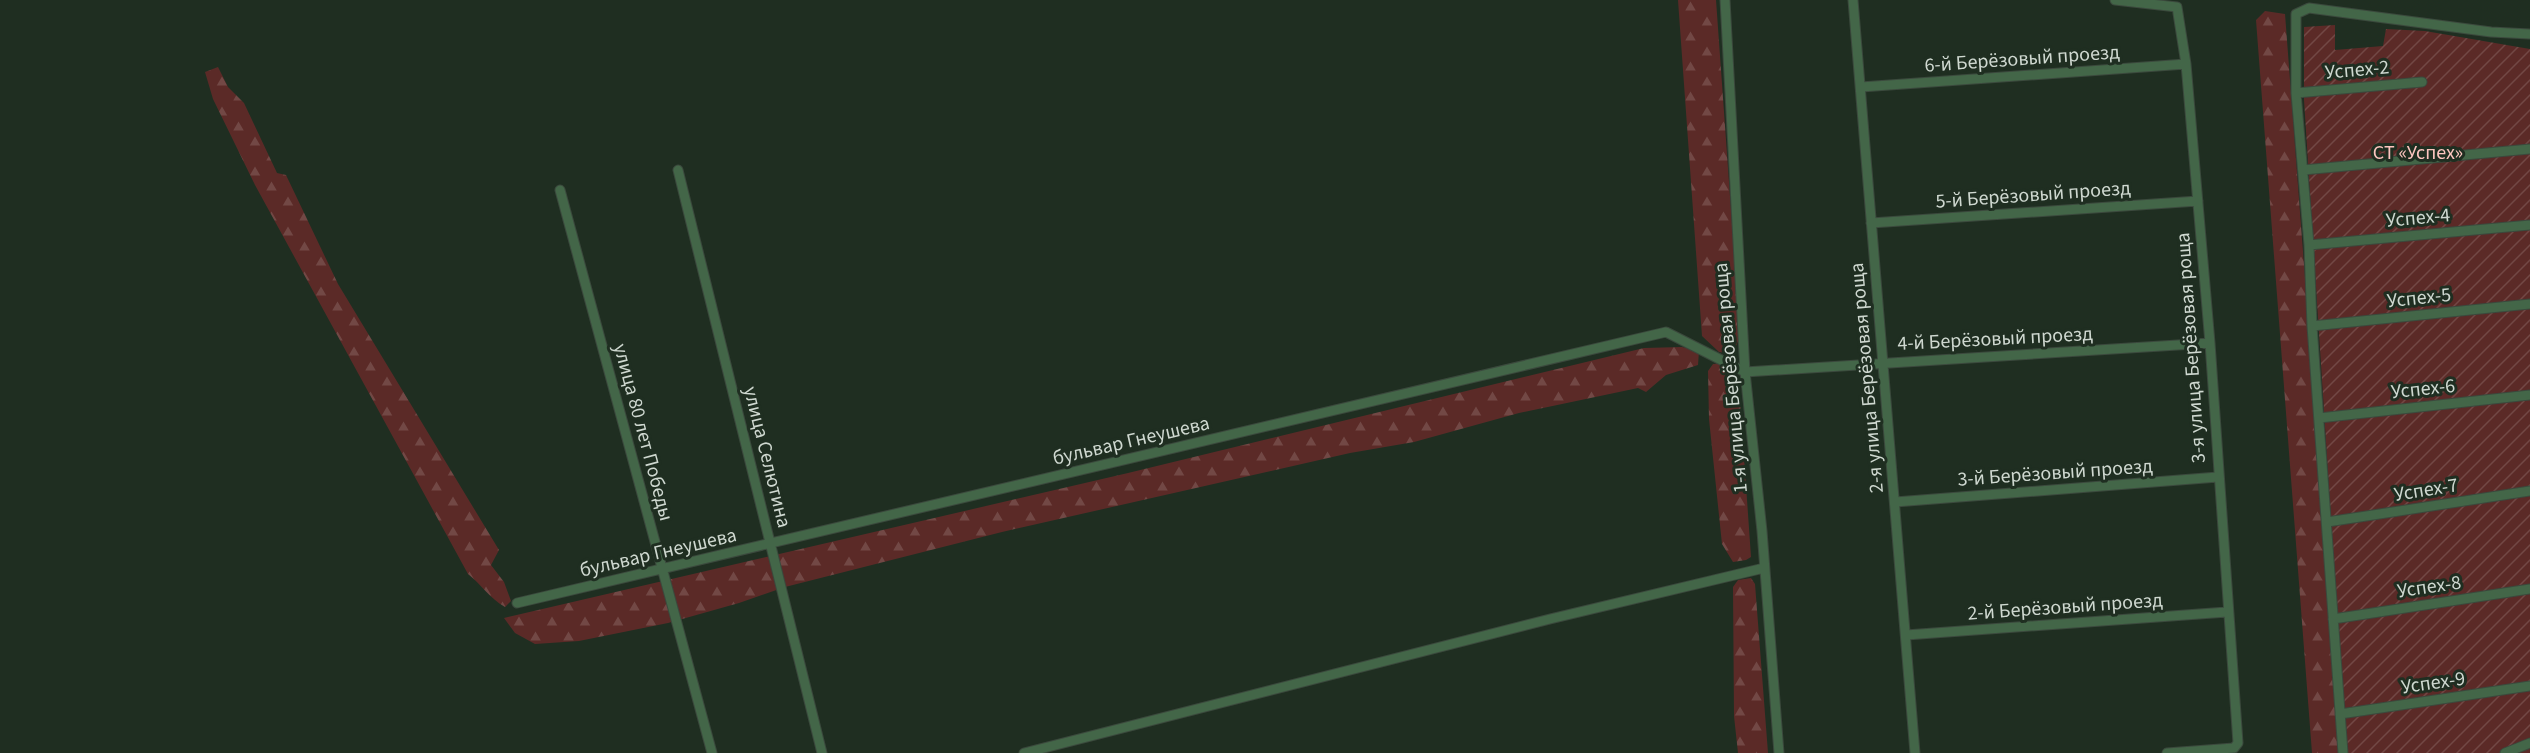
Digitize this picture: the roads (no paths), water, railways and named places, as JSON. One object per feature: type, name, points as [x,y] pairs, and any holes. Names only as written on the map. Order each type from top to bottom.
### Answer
[{"type":"street","name":"1-я улица Берёзовая роща","points":[[1725,0],[1745,372],[1779,753]]},
{"type":"street","name":"2-я улица Берёзовая роща","points":[[1853,0],[1915,753]]},
{"type":"street","name":"3-я улица Берёзовая роща","points":[[2115,0],[2177,7],[2186,64],[2210,343],[2227,612],[2238,743],[2234,748],[2167,753]]},
{"type":"street","points":[[2343,753],[2312,326],[2309,245],[2296,93],[2296,14],[2309,8],[2491,32],[2530,34]]},
{"type":"street","name":"6-й Берёзовый проезд","points":[[1861,87],[2186,64]]},
{"type":"street","name":"Успех-2","points":[[2296,93],[2422,82]]},
{"type":"street","points":[[2303,170],[2530,149]]},
{"type":"street","name":"улица Селютина","points":[[678,170],[822,753]]},
{"type":"street","name":"улица 80 лет Победы","points":[[560,190],[712,753]]},
{"type":"street","name":"5-й Берёзовый проезд","points":[[1871,223],[2198,201]]},
{"type":"street","name":"Успех-4","points":[[2309,245],[2530,225]]},
{"type":"street","name":"Успех-5","points":[[2312,326],[2530,304]]},
{"type":"street","name":"бульвар Гнеушева","points":[[517,603],[1666,332],[1745,372]]},
{"type":"street","name":"4-й Берёзовый проезд","points":[[1745,372],[2210,343]]},
{"type":"street","name":"Успех-6","points":[[2319,418],[2530,395]]},
{"type":"street","name":"3-й Берёзовый проезд","points":[[1895,502],[2218,477]]},
{"type":"street","name":"Успех-7","points":[[2326,522],[2530,491]]},
{"type":"street","points":[[1024,753],[1550,619],[1764,568]]},
{"type":"street","name":"Успех-8","points":[[2333,619],[2530,589]]},
{"type":"street","name":"2-й Берёзовый проезд","points":[[1906,635],[2227,612]]},
{"type":"street","name":"Успех-9","points":[[2340,714],[2530,686]]},
{"type":"street","points":[[2505,753],[2530,743]]},
{"type":"park label","name":"СТ «Успех»","points":[[2418,152]]}]
